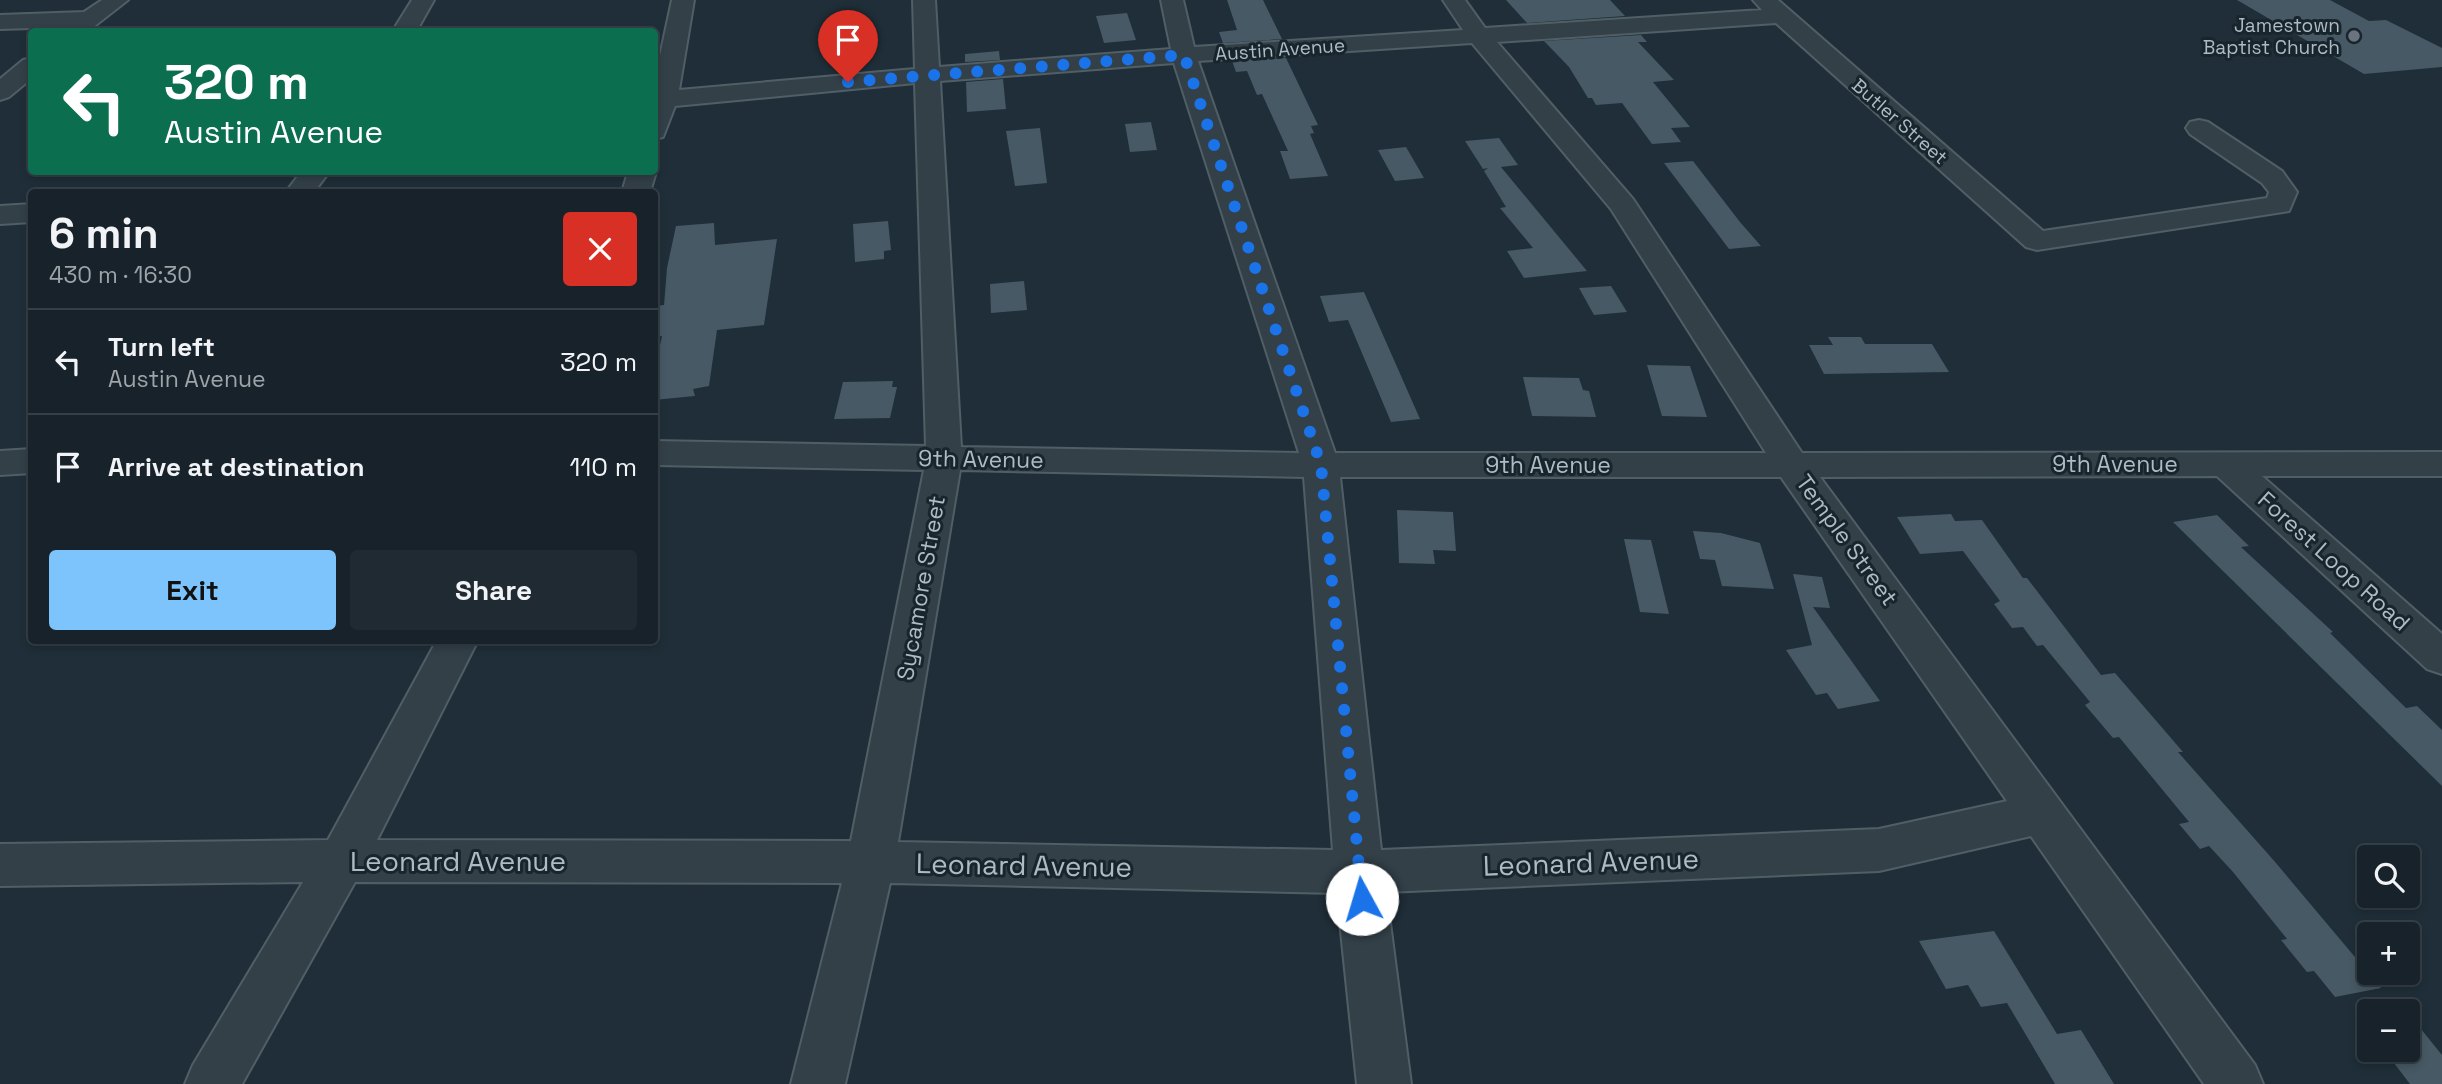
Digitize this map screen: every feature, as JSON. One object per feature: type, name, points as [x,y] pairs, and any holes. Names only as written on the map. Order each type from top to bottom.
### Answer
[{"type":"street","points":[[0,22],[78,25],[117,0]]},
{"type":"street","points":[[406,28],[423,0]]},
{"type":"street","points":[[659,100],[682,0]]},
{"type":"street","name":"Sycamore Street","points":[[818,1084],[871,862],[944,459],[924,0]]},
{"type":"street","points":[[1172,0],[1184,55],[1321,465],[1359,872],[1384,1084]]},
{"type":"street","name":"Temple Street","points":[[1454,0],[1479,36],[1623,205],[1792,465],[2236,1084]]},
{"type":"street","name":"Austin Avenue","points":[[659,100],[926,75],[1479,36],[1772,8]]},
{"type":"street","name":"Butler Street","points":[[1772,8],[2037,241],[2279,205],[2283,192],[2272,177],[2199,128]]},
{"type":"street","points":[[0,92],[28,68]]},
{"type":"street","points":[[0,215],[28,213]]},
{"type":"street","name":"9th Avenue","points":[[658,453],[1321,465],[2442,464]]},
{"type":"street","points":[[0,463],[28,461]]},
{"type":"street","name":"Forest Loop Road","points":[[2226,464],[2442,658]]},
{"type":"street","points":[[212,1084],[342,861],[456,644]]},
{"type":"street","name":"Leonard Avenue","points":[[0,865],[342,861],[871,862],[1359,872],[1879,850],[2044,813]]},
{"type":"building","points":[[1227,0],[1263,0],[1282,39],[1223,43],[1219,32],[1237,30]]},
{"type":"building","points":[[1506,0],[1610,0],[1625,16],[1527,23]]},
{"type":"building","points":[[2237,0],[2330,0],[2369,21],[2386,20],[2442,48],[2442,67],[2364,74]]},
{"type":"building","points":[[1127,13],[1136,40],[1104,43],[1096,16]]},
{"type":"building","points":[[1641,35],[1647,42],[1638,42],[1674,80],[1653,82],[1690,127],[1671,128],[1681,142],[1652,144],[1622,103],[1596,105],[1592,98],[1588,98],[1569,67],[1544,41]]},
{"type":"building","points":[[999,51],[1000,60],[965,62],[965,54]]},
{"type":"building","points":[[1286,58],[1318,125],[1311,126],[1314,133],[1310,134],[1328,176],[1290,179],[1280,151],[1288,151],[1262,94],[1257,95],[1247,71],[1236,72],[1232,61]]},
{"type":"building","points":[[1003,79],[1006,109],[967,112],[966,82]]},
{"type":"building","points":[[1151,122],[1157,150],[1130,152],[1125,124]]},
{"type":"building","points":[[1040,128],[1047,183],[1015,186],[1006,131]]},
{"type":"building","points":[[1499,138],[1518,165],[1501,167],[1587,271],[1524,278],[1507,251],[1533,248],[1500,208],[1506,207],[1484,171],[1488,168],[1483,169],[1465,141]]},
{"type":"building","points":[[1406,147],[1424,178],[1395,181],[1378,150]]},
{"type":"building","points":[[1693,161],[1761,246],[1729,249],[1664,163]]},
{"type":"building","points":[[888,221],[891,250],[884,251],[884,259],[855,262],[853,224]]},
{"type":"building","points":[[714,223],[715,245],[777,239],[764,325],[717,330],[709,386],[693,389],[695,396],[658,400],[658,354],[662,336],[658,336],[658,306],[664,305],[667,268],[676,226]]},
{"type":"building","points":[[1024,281],[1027,310],[991,313],[990,284]]},
{"type":"building","points":[[1611,286],[1627,312],[1594,315],[1579,288]]},
{"type":"building","points":[[1364,292],[1420,419],[1391,422],[1348,320],[1329,322],[1320,296]]},
{"type":"building","points":[[1828,337],[1861,337],[1865,344],[1932,344],[1949,372],[1824,374],[1809,345],[1833,345]]},
{"type":"building","points":[[1647,365],[1690,366],[1707,417],[1662,416]]},
{"type":"building","points":[[1523,377],[1579,378],[1583,390],[1589,391],[1596,417],[1532,416]]},
{"type":"building","points":[[893,381],[892,387],[897,387],[890,418],[834,419],[843,382]]},
{"type":"building","points":[[1397,510],[1453,512],[1456,551],[1433,550],[1435,564],[1399,563]]},
{"type":"building","points":[[1951,514],[1955,521],[1982,520],[2023,578],[2027,578],[2101,675],[2115,673],[2183,752],[2178,752],[2357,959],[2357,985],[2378,985],[2381,988],[2335,997],[2314,971],[2307,972],[2281,940],[2287,939],[2233,872],[2209,846],[2200,849],[2179,824],[2189,822],[2119,737],[2113,738],[2085,705],[2090,702],[2043,645],[2037,646],[2023,627],[2012,628],[1994,604],[2000,601],[1963,551],[1920,554],[1897,517]]},
{"type":"building","points":[[2217,515],[2249,546],[2241,547],[2333,632],[2330,633],[2406,708],[2417,706],[2442,730],[2442,786],[2173,522]]},
{"type":"building","points":[[1693,531],[1721,533],[1760,543],[1774,589],[1722,586],[1715,560],[1700,559]]},
{"type":"building","points":[[1624,539],[1651,540],[1669,614],[1640,612]]},
{"type":"building","points":[[1793,574],[1822,577],[1830,608],[1813,607],[1880,701],[1838,709],[1827,693],[1816,695],[1786,650],[1812,645]]},
{"type":"building","points":[[1994,931],[2057,1034],[2081,1030],[2114,1084],[2055,1084],[2007,1003],[1981,1007],[1968,985],[1946,989],[1919,941]]},
{"type":"building","points":[[2420,1028],[2442,1055],[2442,1084],[2410,1084],[2393,1062],[2420,1062]]},
{"type":"place","name":"Jamestown Baptist Church","points":[[2354,36]]},
{"type":"route","points":[[848,82],[1184,55],[1321,465],[1362,899]]}]
